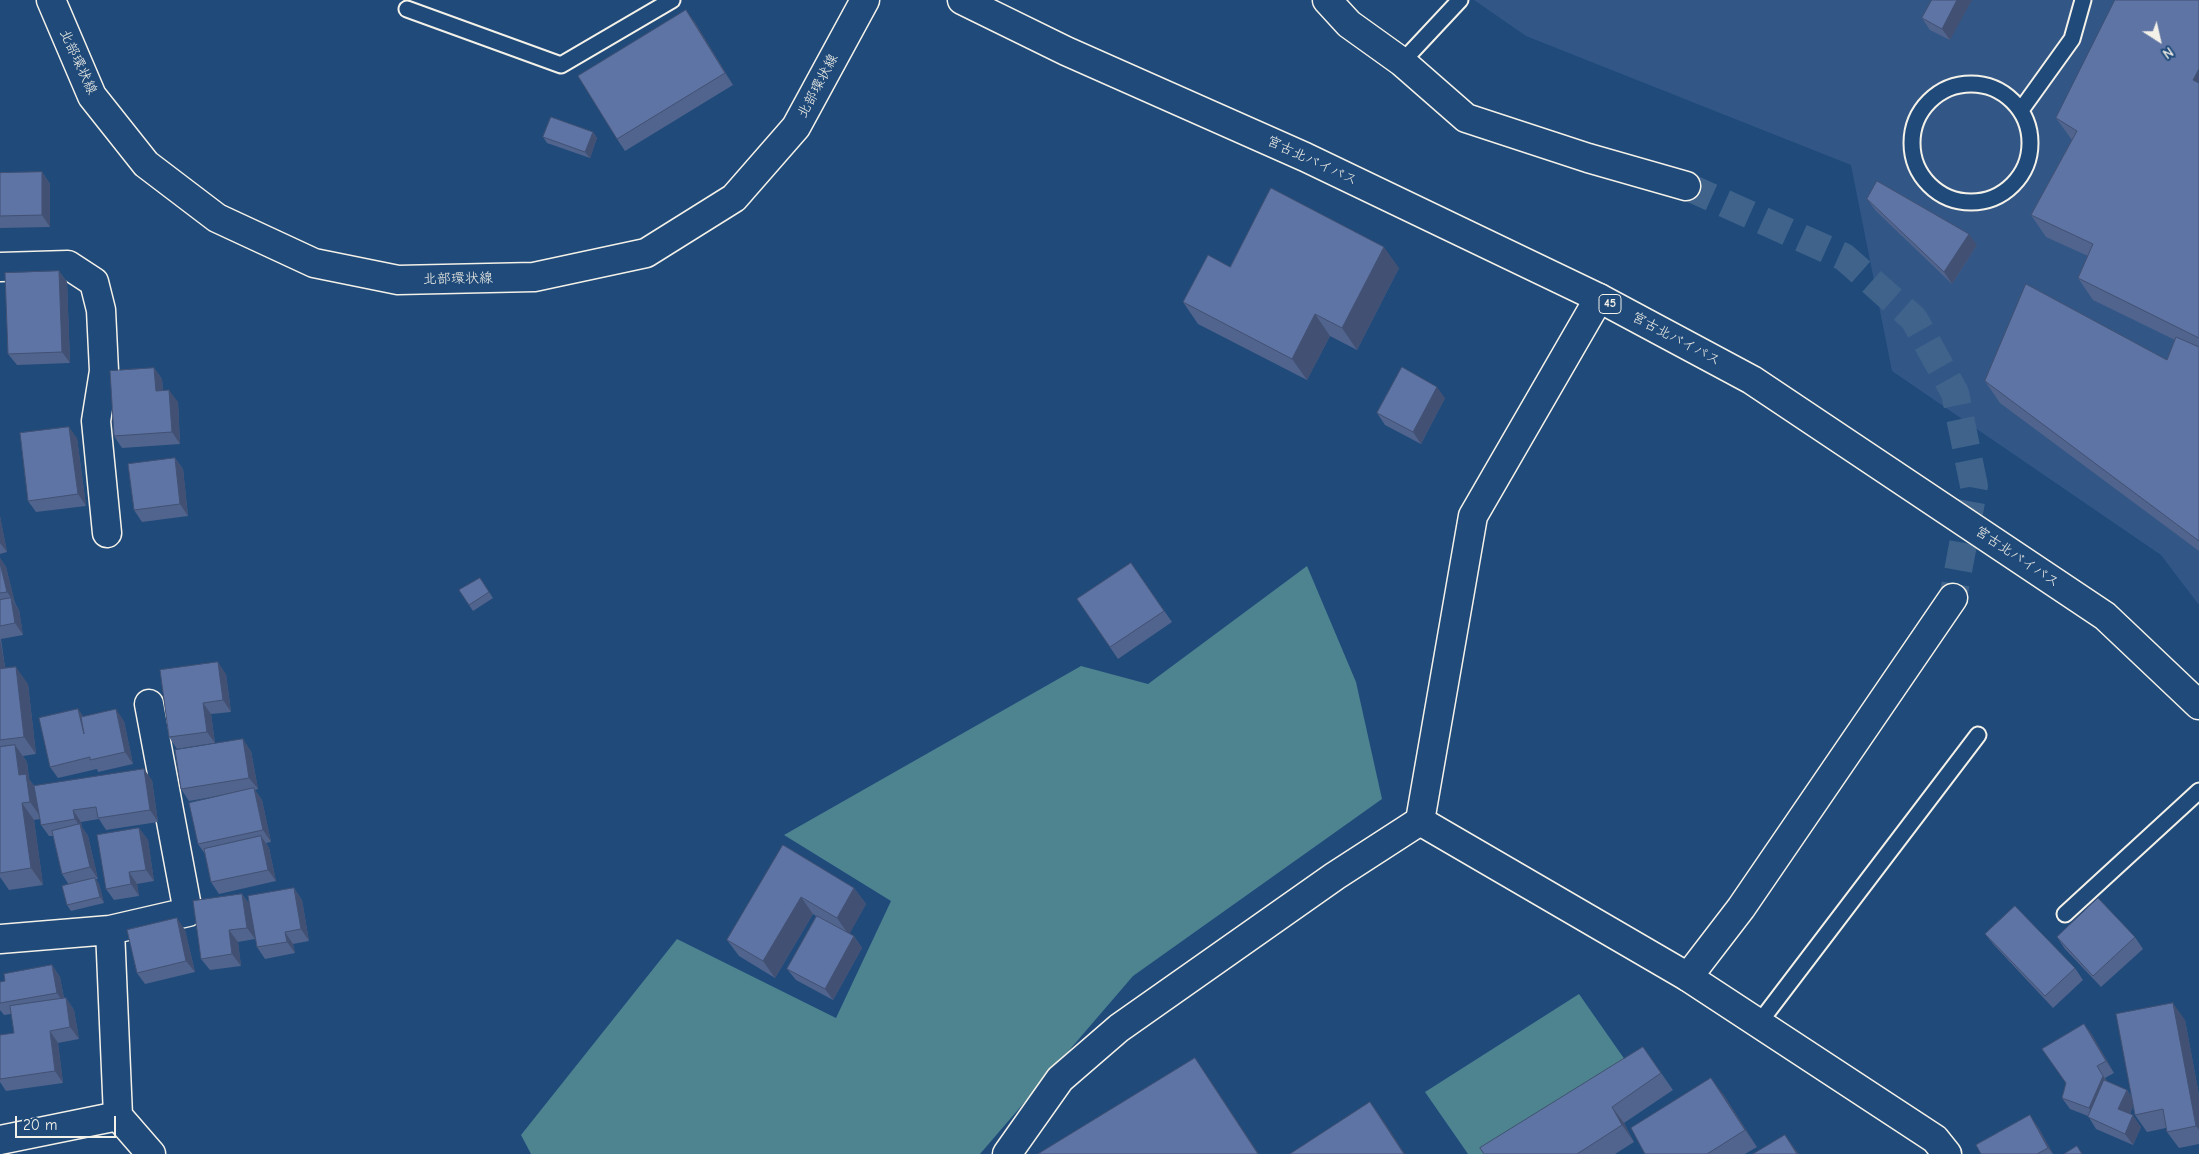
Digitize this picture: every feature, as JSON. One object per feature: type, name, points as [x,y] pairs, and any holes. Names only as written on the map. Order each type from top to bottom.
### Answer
[{"type":"main road","name":"北部環状線","points":[[51,0],[92,96],[146,164],[217,218],[314,263],[398,280],[534,277],[646,253],[734,198],[796,127],[864,0]]},
{"type":"main road","name":"宮古北バイパス","points":[[962,0],[1066,51],[1305,157],[1599,298],[1752,380],[2105,616],[2199,705]]},
{"type":"main road","points":[[1327,0],[1349,24],[1402,62],[1466,118],[1588,158],[1686,186]]},
{"type":"main road","points":[[0,267],[68,265],[94,282],[101,310],[104,371],[96,421],[107,533]]},
{"type":"main road","points":[[1007,1154],[1060,1079],[1119,1028],[1335,876],[1420,821],[1473,516],[1599,298]]},
{"type":"main road","points":[[1688,977],[1740,908],[1953,598]]},
{"type":"main road","points":[[0,939],[110,930],[188,912],[149,704]]},
{"type":"main road","points":[[1420,821],[1688,977],[1935,1139],[1947,1154]]},
{"type":"main road","points":[[110,930],[118,1116],[151,1154]]},
{"type":"main road","points":[[10,1144],[118,1116]]},
{"type":"lane","points":[[406,9],[561,65],[672,0]]},
{"type":"lane","points":[[1402,62],[1460,0]]},
{"type":"lane","points":[[2021,110],[2072,39],[2083,0]]},
{"type":"lane","points":[[1974,84],[1992,87],[2008,96],[2021,110],[2029,129],[2030,150],[2025,169],[2012,186],[1995,197],[1968,202],[1955,200],[1936,191],[1922,177],[1913,158],[1912,140],[1916,122],[1924,106],[1939,93],[1956,86],[1974,84]]},
{"type":"lane","points":[[1759,1023],[1978,735]]},
{"type":"lane","points":[[2065,914],[2199,791]]},
{"type":"shaded area","points":[[1474,0],[2199,0],[2199,605],[2161,555],[1892,371],[1851,165],[1526,36]]},
{"type":"green space","points":[[1307,566],[1356,682],[1382,799],[1133,976],[980,1154],[531,1154],[521,1135],[677,939],[836,1018],[891,901],[784,835],[1081,666],[1148,684]]},
{"type":"green space","points":[[1579,994],[1630,1067],[1497,1154],[1468,1154],[1425,1092]]},
{"type":"building","points":[[1932,0],[1957,0],[1942,29],[1922,18]]},
{"type":"building","points":[[2115,0],[2199,0],[2199,69],[2193,80],[2199,83],[2199,338],[2078,278],[2093,244],[2031,215],[2077,131],[2056,118]]},
{"type":"building","points":[[686,10],[725,73],[617,139],[578,76]]},
{"type":"building","points":[[551,117],[593,132],[585,152],[543,137]]},
{"type":"building","points":[[42,172],[42,215],[0,216],[0,173]]},
{"type":"building","points":[[1877,181],[1969,234],[1944,272],[1867,199]]},
{"type":"building","points":[[1271,188],[1384,247],[1342,328],[1315,314],[1292,359],[1183,302],[1208,255],[1230,267]]},
{"type":"building","points":[[59,271],[62,352],[8,354],[5,273]]},
{"type":"building","points":[[2026,284],[2167,360],[2176,337],[2199,347],[2199,541],[1985,381]]},
{"type":"building","points":[[1402,367],[1437,387],[1413,432],[1377,413]]},
{"type":"building","points":[[154,368],[156,391],[169,390],[172,432],[114,436],[110,371]]},
{"type":"building","points":[[69,427],[78,494],[28,501],[20,433]]},
{"type":"building","points":[[175,458],[180,504],[134,510],[128,464]]},
{"type":"building","points":[[0,563],[7,592],[0,593]]},
{"type":"building","points":[[1131,563],[1164,611],[1110,647],[1077,599]]},
{"type":"building","points":[[480,578],[489,592],[469,605],[459,590]]},
{"type":"building","points":[[11,598],[15,623],[0,626],[0,600]]},
{"type":"building","points":[[218,662],[223,700],[203,703],[207,732],[169,737],[160,670]]},
{"type":"building","points":[[16,667],[24,737],[0,740],[0,669]]},
{"type":"building","points":[[78,709],[84,734],[81,717],[116,709],[125,752],[90,760],[90,757],[50,767],[39,718]]},
{"type":"building","points":[[243,739],[249,778],[181,789],[175,750]]},
{"type":"building","points":[[15,745],[19,775],[26,774],[30,802],[22,803],[31,868],[0,873],[0,747]]},
{"type":"building","points":[[144,769],[150,810],[98,818],[96,807],[73,810],[75,819],[41,825],[34,786]]},
{"type":"building","points":[[254,788],[263,830],[198,844],[189,803]]},
{"type":"building","points":[[80,824],[90,867],[62,874],[52,831]]},
{"type":"building","points":[[139,828],[146,870],[129,872],[131,884],[106,889],[97,835]]},
{"type":"building","points":[[261,836],[268,870],[211,882],[204,849]]},
{"type":"building","points":[[783,845],[854,888],[837,918],[801,897],[763,961],[727,940]]},
{"type":"building","points":[[95,878],[100,897],[67,905],[62,886]]},
{"type":"building","points":[[294,888],[301,929],[285,932],[287,942],[257,947],[248,896]]},
{"type":"building","points":[[242,894],[247,928],[229,930],[232,954],[201,959],[193,901]]},
{"type":"building","points":[[2098,898],[2135,937],[2093,976],[2057,937]]},
{"type":"building","points":[[2015,906],[2075,968],[2045,996],[1985,934]]},
{"type":"building","points":[[817,916],[854,936],[825,989],[787,969]]},
{"type":"building","points":[[177,918],[186,961],[137,973],[127,930]]},
{"type":"building","points":[[52,965],[57,993],[0,1003],[0,982],[5,981],[4,974]]},
{"type":"building","points":[[66,998],[70,1027],[50,1031],[55,1071],[0,1079],[0,1035],[14,1033],[10,1006]]},
{"type":"building","points":[[2173,1003],[2196,1126],[2167,1132],[2163,1109],[2135,1115],[2116,1014]]},
{"type":"building","points":[[2084,1024],[2106,1061],[2097,1066],[2103,1076],[2089,1108],[2062,1098],[2066,1083],[2042,1049]]},
{"type":"building","points":[[1643,1047],[1661,1073],[1612,1107],[1622,1125],[1577,1154],[1484,1154],[1480,1148]]},
{"type":"building","points":[[1195,1058],[1258,1154],[1038,1154]]},
{"type":"building","points":[[1711,1078],[1745,1130],[1707,1154],[1645,1154],[1631,1128]]},
{"type":"building","points":[[2104,1080],[2127,1090],[2118,1109],[2133,1115],[2125,1134],[2088,1117]]},
{"type":"building","points":[[1370,1102],[1404,1154],[1290,1154]]},
{"type":"building","points":[[2030,1115],[2048,1148],[2037,1154],[1981,1154],[1976,1145]]},
{"type":"building","points":[[1785,1135],[1797,1154],[1753,1154]]},
{"type":"building","points":[[2077,1146],[2082,1154],[2064,1154]]},
{"type":"tunnel","points":[[1686,186],[1844,257],[1914,319],[1955,393],[1974,486],[1953,598]]}]
